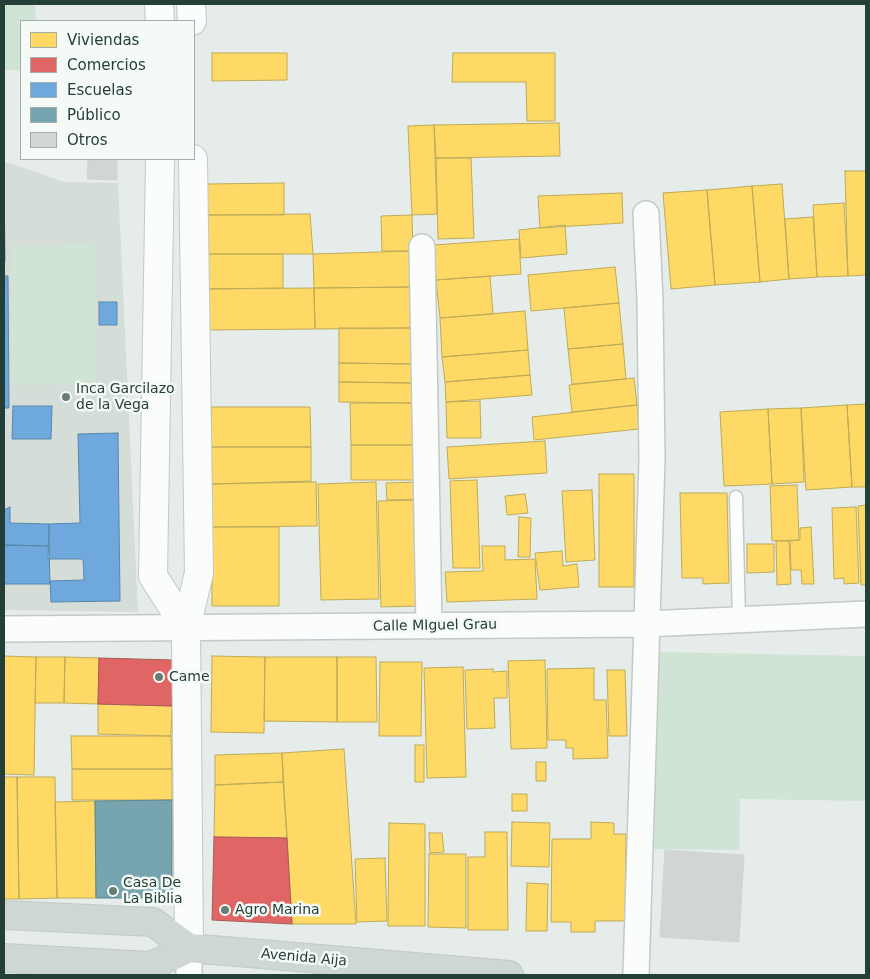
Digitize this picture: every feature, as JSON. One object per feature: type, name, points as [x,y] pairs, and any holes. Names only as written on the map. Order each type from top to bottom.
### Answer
[{"type":"main road","points":[[159,4],[160,20]]},
{"type":"main road","points":[[191,4],[192,20]]},
{"type":"main road","points":[[160,160],[152,576],[186,628]]},
{"type":"main road","points":[[189,948],[186,628],[199,573],[193,160]]},
{"type":"main road","points":[[4,915],[153,922],[189,948]]},
{"type":"main road","points":[[4,958],[151,966],[189,948]]},
{"type":"main road","name":"Avenida Aija","points":[[189,948],[509,975]]},
{"type":"street","points":[[636,975],[652,460],[650,300],[646,214]]},
{"type":"street","points":[[422,247],[429,626]]},
{"type":"street","name":"Calle MIguel Grau","points":[[4,629],[646,624],[866,614]]},
{"type":"street","points":[[189,948],[189,975]]},
{"type":"lane","points":[[736,497],[740,620]]},
{"type":"shaded area","name":"Inca Garcilazo de la Vega","points":[[4,163],[10,163],[64,182],[118,183],[138,612],[4,610]]},
{"type":"green space","points":[[4,4],[35,4],[36,20],[20,20],[20,70],[4,70]]},
{"type":"green space","points":[[95,245],[96,384],[12,385],[11,246]]},
{"type":"green space","points":[[658,652],[866,656],[866,801],[740,799],[739,850],[654,849]]},
{"type":"building: Viviendas","points":[[212,53],[287,53],[287,80],[212,81]]},
{"type":"building: Viviendas","points":[[453,53],[555,53],[555,121],[527,121],[526,82],[452,82]]},
{"type":"building: Viviendas","points":[[559,123],[560,156],[436,158],[434,125]]},
{"type":"building: Viviendas","points":[[434,125],[437,214],[412,215],[408,126]]},
{"type":"building: Viviendas","points":[[436,158],[471,158],[474,238],[438,239]]},
{"type":"building: Viviendas","points":[[845,171],[866,171],[866,275],[848,276]]},
{"type":"building: Viviendas","points":[[284,183],[284,215],[205,215],[205,184]]},
{"type":"building: Viviendas","points":[[782,184],[789,279],[760,282],[752,186]]},
{"type":"building: Viviendas","points":[[752,186],[760,282],[715,285],[707,190]]},
{"type":"building: Viviendas","points":[[707,190],[715,285],[671,289],[663,193]]},
{"type":"building: Viviendas","points":[[622,193],[623,223],[540,228],[538,196]]},
{"type":"building: Viviendas","points":[[844,203],[848,276],[817,277],[813,205]]},
{"type":"building: Viviendas","points":[[310,214],[313,254],[205,254],[205,215]]},
{"type":"building: Viviendas","points":[[412,215],[413,251],[382,251],[381,216]]},
{"type":"building: Viviendas","points":[[813,217],[817,277],[789,279],[785,219]]},
{"type":"building: Viviendas","points":[[565,225],[567,254],[521,258],[519,230]]},
{"type":"building: Viviendas","points":[[519,239],[521,274],[436,280],[434,245]]},
{"type":"building: Viviendas","points":[[413,251],[413,287],[314,288],[313,254]]},
{"type":"building: Viviendas","points":[[205,254],[283,254],[283,288],[206,289]]},
{"type":"building: Viviendas","points":[[615,267],[619,303],[531,311],[528,275]]},
{"type":"building: Viviendas","points":[[490,276],[493,314],[440,318],[436,280]]},
{"type":"building: Viviendas","points":[[413,287],[414,328],[315,329],[314,288]]},
{"type":"building: Viviendas","points":[[314,288],[315,329],[207,330],[206,289]]},
{"type":"building: Viviendas","points":[[619,303],[623,344],[568,349],[564,308]]},
{"type":"building: Viviendas","points":[[525,311],[528,350],[442,357],[440,318]]},
{"type":"building: Viviendas","points":[[339,328],[414,328],[414,364],[339,363]]},
{"type":"building: Viviendas","points":[[623,344],[626,379],[572,384],[568,349]]},
{"type":"building: Viviendas","points":[[528,350],[530,375],[445,382],[442,357]]},
{"type":"building: Viviendas","points":[[339,363],[414,364],[414,383],[339,382]]},
{"type":"building: Viviendas","points":[[530,375],[532,395],[446,402],[445,382]]},
{"type":"building: Viviendas","points":[[634,378],[637,405],[572,412],[569,385]]},
{"type":"building: Viviendas","points":[[339,382],[414,383],[414,403],[339,402]]},
{"type":"building: Viviendas","points":[[480,401],[481,438],[447,438],[446,402]]},
{"type":"building: Viviendas","points":[[350,403],[418,403],[418,445],[351,445]]},
{"type":"building: Viviendas","points":[[866,404],[866,487],[852,487],[847,405]]},
{"type":"building: Viviendas","points":[[637,405],[639,429],[534,440],[532,417]]},
{"type":"building: Viviendas","points":[[847,405],[852,487],[806,490],[801,408]]},
{"type":"building: Viviendas","points":[[211,407],[310,407],[311,447],[211,447]]},
{"type":"building: Viviendas","points":[[801,408],[804,482],[772,484],[768,409]]},
{"type":"building: Viviendas","points":[[768,409],[772,484],[724,486],[720,412]]},
{"type":"building: Viviendas","points":[[545,441],[547,473],[449,479],[447,447]]},
{"type":"building: Viviendas","points":[[351,445],[418,445],[418,480],[351,480]]},
{"type":"building: Viviendas","points":[[211,447],[311,447],[311,481],[212,484]]},
{"type":"building: Viviendas","points":[[599,474],[634,474],[634,587],[599,587]]},
{"type":"building: Viviendas","points":[[477,480],[480,568],[453,568],[450,481]]},
{"type":"building: Viviendas","points":[[316,482],[317,526],[212,527],[212,484]]},
{"type":"building: Viviendas","points":[[376,482],[379,599],[321,600],[318,484]]},
{"type":"building: Viviendas","points":[[421,482],[421,499],[387,500],[386,483]]},
{"type":"building: Viviendas","points":[[797,485],[799,540],[772,541],[770,486]]},
{"type":"building: Viviendas","points":[[592,490],[595,560],[566,562],[562,491]]},
{"type":"building: Viviendas","points":[[680,493],[727,493],[729,583],[703,584],[703,578],[682,578]]},
{"type":"building: Viviendas","points":[[525,494],[528,513],[507,515],[505,496]]},
{"type":"building: Viviendas","points":[[417,500],[420,606],[381,607],[378,501]]},
{"type":"building: Viviendas","points":[[866,505],[866,585],[861,585],[858,506]]},
{"type":"building: Viviendas","points":[[856,507],[859,583],[844,584],[844,578],[834,579],[832,508]]},
{"type":"building: Viviendas","points":[[519,517],[531,518],[530,557],[518,557]]},
{"type":"building: Viviendas","points":[[212,527],[279,527],[279,606],[212,606]]},
{"type":"building: Viviendas","points":[[811,527],[814,584],[802,584],[801,570],[791,570],[790,541],[800,540],[800,528]]},
{"type":"building: Viviendas","points":[[776,541],[789,541],[791,584],[777,585]]},
{"type":"building: Viviendas","points":[[747,544],[774,544],[774,572],[747,573]]},
{"type":"building: Viviendas","points":[[482,546],[505,546],[505,560],[535,559],[537,599],[447,602],[445,572],[483,571]]},
{"type":"building: Viviendas","points":[[562,551],[563,566],[577,564],[579,587],[540,590],[535,553]]},
{"type":"building: Viviendas","points":[[4,656],[36,657],[34,775],[4,774]]},
{"type":"building: Viviendas","points":[[212,656],[265,657],[264,733],[211,732]]},
{"type":"building: Viviendas","points":[[36,657],[65,657],[64,703],[35,703]]},
{"type":"building: Viviendas","points":[[65,657],[99,658],[98,704],[64,703]]},
{"type":"building: Viviendas","points":[[265,657],[337,657],[337,722],[264,721]]},
{"type":"building: Viviendas","points":[[337,657],[376,657],[377,722],[337,722]]},
{"type":"building: Viviendas","points":[[545,660],[547,748],[511,749],[508,661]]},
{"type":"building: Viviendas","points":[[380,662],[422,662],[421,736],[379,736]]},
{"type":"building: Viviendas","points":[[463,667],[466,777],[427,778],[424,668]]},
{"type":"building: Viviendas","points":[[594,668],[594,700],[606,700],[608,758],[573,759],[573,748],[566,748],[566,740],[548,740],[547,669]]},
{"type":"building: Viviendas","points":[[493,669],[493,672],[507,671],[507,698],[494,698],[495,728],[467,729],[465,670]]},
{"type":"building: Viviendas","points":[[607,670],[625,670],[627,736],[609,736]]},
{"type":"building: Viviendas","points":[[98,704],[172,706],[171,736],[98,734]]},
{"type":"building: Viviendas","points":[[71,736],[171,736],[172,769],[72,769]]},
{"type":"building: Viviendas","points":[[415,745],[424,745],[424,782],[415,782]]},
{"type":"building: Viviendas","points":[[344,749],[356,924],[292,924],[282,753]]},
{"type":"building: Viviendas","points":[[282,753],[283,782],[215,785],[215,755]]},
{"type":"building: Viviendas","points":[[536,762],[546,762],[546,781],[536,781]]},
{"type":"building: Viviendas","points":[[72,769],[172,769],[172,800],[72,800]]},
{"type":"building: Viviendas","points":[[4,777],[17,777],[19,899],[4,899]]},
{"type":"building: Viviendas","points":[[17,777],[55,777],[57,898],[19,899]]},
{"type":"building: Viviendas","points":[[283,782],[287,838],[214,837],[215,785]]},
{"type":"building: Viviendas","points":[[512,794],[527,794],[527,811],[512,811]]},
{"type":"building: Viviendas","points":[[95,801],[96,898],[57,898],[55,802]]},
{"type":"building: Viviendas","points":[[512,822],[550,823],[549,867],[511,866]]},
{"type":"building: Viviendas","points":[[591,822],[614,823],[614,834],[626,834],[625,921],[595,921],[595,932],[571,932],[571,922],[551,922],[552,839],[591,839]]},
{"type":"building: Viviendas","points":[[389,823],[425,824],[425,926],[388,926]]},
{"type":"building: Viviendas","points":[[485,832],[507,832],[508,930],[468,930],[468,857],[485,857]]},
{"type":"building: Viviendas","points":[[429,833],[442,833],[444,852],[430,853]]},
{"type":"building: Viviendas","points":[[429,854],[466,854],[466,928],[428,927]]},
{"type":"building: Viviendas","points":[[385,858],[387,921],[357,922],[355,859]]},
{"type":"building: Viviendas","points":[[527,883],[548,884],[547,931],[526,931]]},
{"type":"building: Comercios","points":[[99,658],[173,660],[172,706],[98,704]]},
{"type":"building: Comercios","points":[[214,837],[287,838],[292,924],[212,920]]},
{"type":"building: Escuelas","points":[[4,187],[5,261],[4,261]]},
{"type":"building: Escuelas","points":[[4,276],[8,276],[9,408],[4,408]]},
{"type":"building: Escuelas","points":[[99,302],[117,302],[117,325],[99,325]]},
{"type":"building: Escuelas","points":[[13,406],[52,406],[51,439],[12,439]]},
{"type":"building: Escuelas","points":[[118,433],[120,601],[51,602],[50,581],[84,580],[83,559],[48,559],[49,524],[80,523],[78,434]]},
{"type":"building: Escuelas","points":[[10,507],[10,523],[49,524],[49,546],[4,545],[4,510]]},
{"type":"building: Escuelas","points":[[4,545],[49,546],[50,584],[4,584]]},
{"type":"building: Público","points":[[172,800],[172,898],[96,898],[95,801]]},
{"type":"building: Otros","points":[[88,160],[117,160],[117,180],[87,179]]},
{"type":"building: Otros","points":[[665,850],[744,855],[739,942],[660,937]]},
{"type":"place","name":"Inca Garcilazo de la Vega","points":[[66,397]]},
{"type":"place","name":"Came","points":[[159,677]]},
{"type":"place","name":"Casa De La Biblia","points":[[113,891]]},
{"type":"place","name":"Agro Marina","points":[[225,910]]}]
